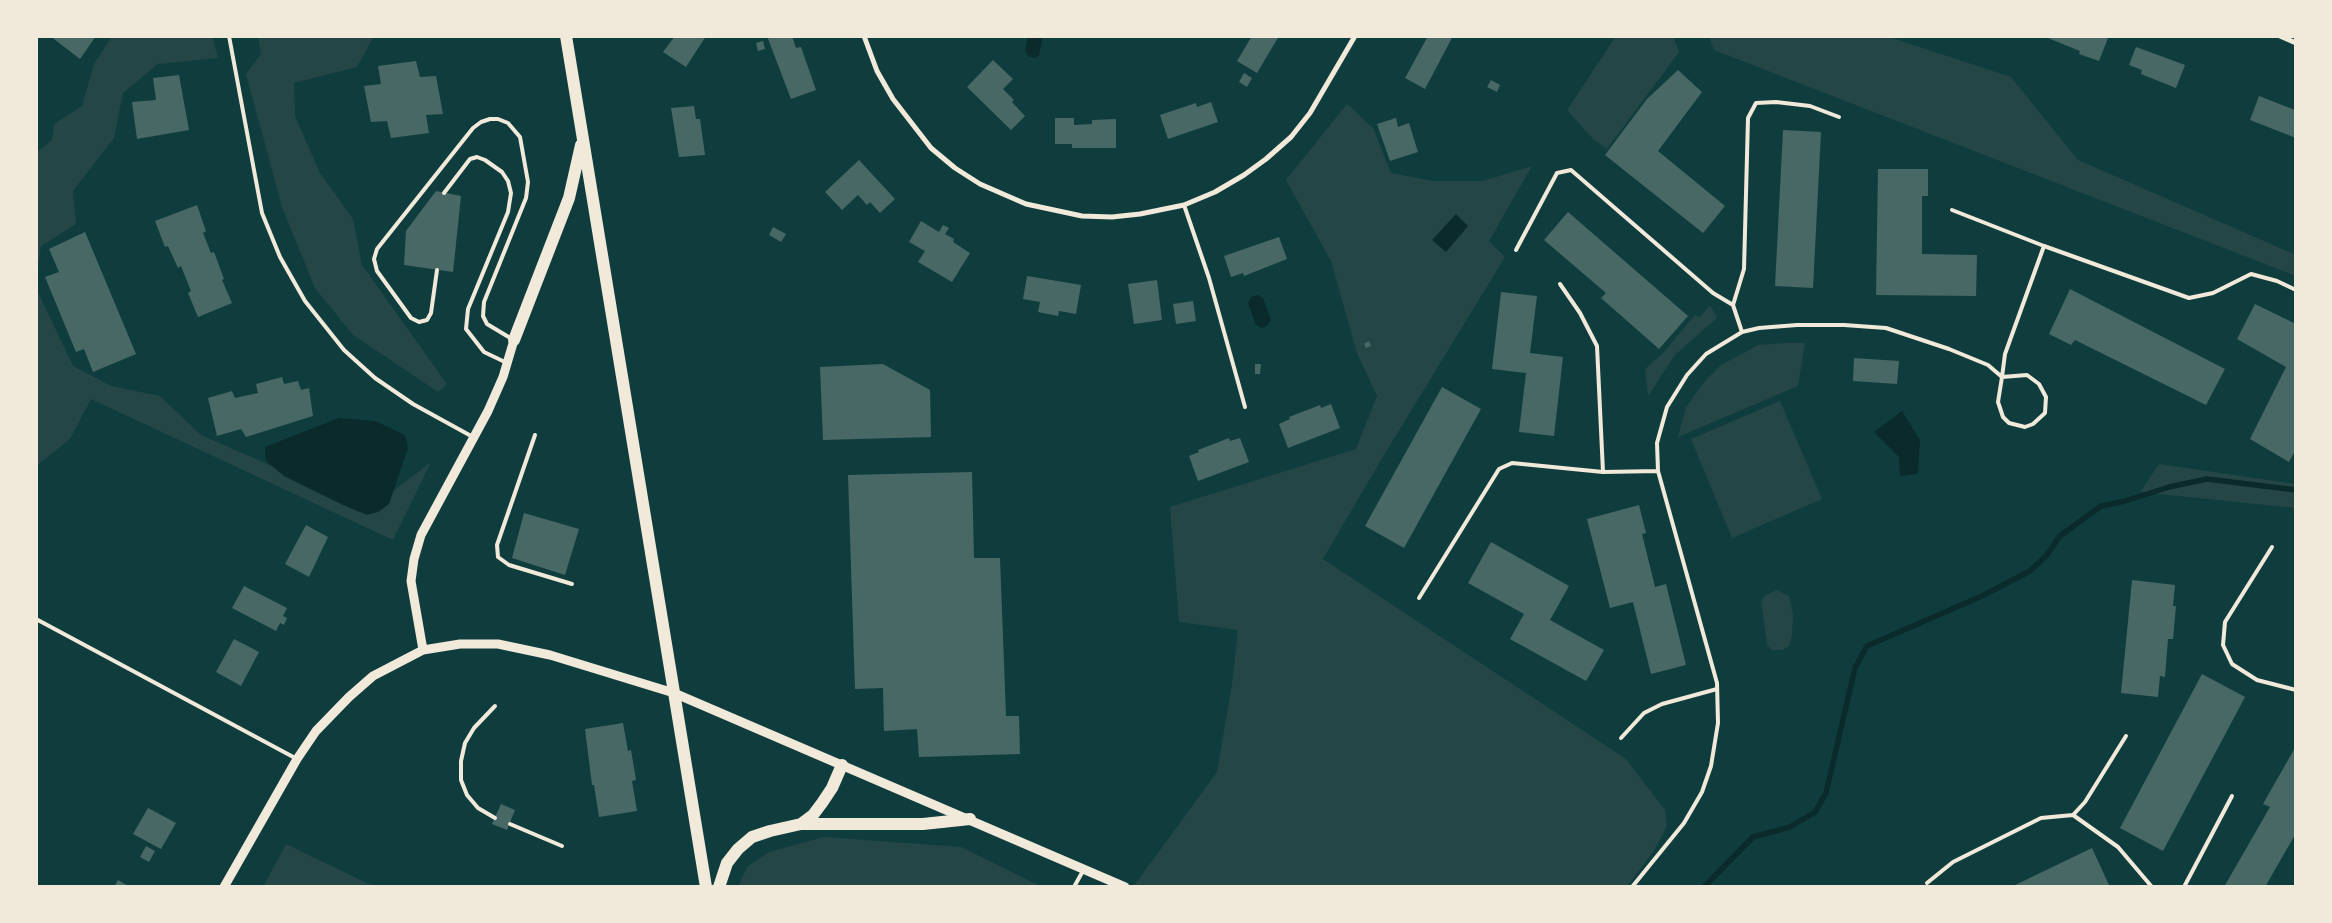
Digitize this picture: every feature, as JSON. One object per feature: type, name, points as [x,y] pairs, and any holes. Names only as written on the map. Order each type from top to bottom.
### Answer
[{"type":"main road","points":[[566,36],[706,887]]},
{"type":"main road","points":[[514,340],[569,198],[583,138]]},
{"type":"main road","points":[[801,824],[822,803],[832,788],[842,765]]},
{"type":"main road","points":[[719,887],[727,863],[738,849],[752,837],[801,824],[923,824],[970,820]]},
{"type":"street","points":[[864,36],[877,71],[912,126],[931,148],[980,184],[1026,204],[1082,216],[1140,214],[1184,205],[1215,192],[1244,175],[1266,159],[1291,136],[1319,99],[1355,36]]},
{"type":"street","points":[[2280,36],[2296,43]]},
{"type":"street","points":[[423,650],[411,581],[414,559],[421,535],[488,411],[514,340]]},
{"type":"street","points":[[224,887],[297,759],[316,731],[349,697],[373,676],[423,650],[469,644],[498,644],[527,649],[674,693],[1125,887]]},
{"type":"lane","points":[[229,36],[262,212],[280,257],[304,301],[344,350],[375,378],[413,404],[473,437]]},
{"type":"lane","points":[[1742,332],[1733,305],[1744,269],[1748,118],[1756,103],[1776,102],[1810,106],[1839,117]]},
{"type":"lane","points":[[437,270],[431,312],[427,320],[419,322],[412,318],[378,271],[374,259],[377,249],[473,128],[481,122],[490,119],[508,123],[520,137],[528,182],[526,198],[484,302],[483,316],[487,324],[514,340]]},
{"type":"lane","points":[[444,193],[470,159],[477,157],[485,160],[502,172],[508,181],[511,193],[508,212],[468,309],[466,329],[484,352],[507,363]]},
{"type":"lane","points":[[1516,250],[1557,173],[1571,170],[1713,293],[1733,305]]},
{"type":"lane","points":[[1184,205],[1209,278],[1245,407]]},
{"type":"lane","points":[[1952,210],[2044,246],[2190,298],[2213,293],[2250,274],[2277,281],[2296,290]]},
{"type":"lane","points":[[1632,887],[1684,823],[1702,792],[1711,766],[1718,723],[1717,689],[1658,471],[1657,443],[1667,407],[1687,375],[1706,354],[1742,332],[1759,328],[1797,325],[1844,325],[1886,328],[1949,349],[1988,365],[2002,378],[2027,375],[2039,384],[2046,397],[2047,405],[2040,419],[2025,427],[2017,426],[2003,418],[1998,402],[2002,378],[2005,354],[2044,246]]},
{"type":"lane","points":[[1560,284],[1580,313],[1597,346],[1603,472]]},
{"type":"lane","points":[[534,435],[496,552],[502,562],[509,565],[572,584]]},
{"type":"lane","points":[[1419,598],[1499,469],[1512,463],[1603,472],[1658,471]]},
{"type":"lane","points":[[2272,547],[2225,622],[2223,645],[2232,664],[2257,680],[2296,690]]},
{"type":"lane","points":[[36,619],[297,759]]},
{"type":"lane","points":[[1621,738],[1644,713],[1662,704],[1717,689]]},
{"type":"lane","points":[[495,706],[474,728],[466,742],[461,761],[461,780],[467,795],[478,808],[495,818]]},
{"type":"lane","points":[[2073,815],[2085,802],[2126,736]]},
{"type":"lane","points":[[2184,887],[2232,796]]},
{"type":"lane","points":[[1927,883],[1953,862],[2041,818],[2073,815],[2118,847],[2152,887]]},
{"type":"lane","points":[[510,824],[562,846]]},
{"type":"lane","points":[[1074,887],[1084,869]]},
{"type":"shaded area","points":[[112,36],[212,36],[218,58],[158,64],[123,93],[114,138],[73,191],[76,224],[41,246],[36,280],[36,153],[52,140],[54,124],[82,106],[94,64]]},
{"type":"shaded area","points":[[258,36],[374,36],[357,67],[294,83],[295,116],[320,173],[353,219],[362,265],[447,384],[438,392],[353,335],[315,288],[282,207],[246,74],[261,54]]},
{"type":"shaded area","points":[[1028,36],[1043,36],[1039,55],[1035,58],[1028,56],[1025,51]]},
{"type":"shaded area","points":[[1616,36],[1673,36],[1679,52],[1607,149],[1593,139],[1567,110]]},
{"type":"shaded area","points":[[1709,36],[1886,36],[2011,77],[2078,160],[2296,255],[2296,276],[1714,50]]},
{"type":"shaded area","points":[[1347,104],[1373,128],[1391,173],[1434,181],[1483,181],[1532,166],[1489,241],[1505,257],[1323,559],[1626,759],[1665,810],[1667,826],[1655,849],[1627,887],[1133,887],[1217,772],[1232,684],[1238,630],[1179,622],[1170,507],[1356,449],[1377,396],[1357,353],[1331,261],[1286,180]]},
{"type":"shaded area","points":[[1456,214],[1468,226],[1446,252],[1432,240]]},
{"type":"shaded area","points":[[36,288],[73,366],[111,386],[160,396],[201,435],[370,509],[431,462],[393,540],[91,399],[70,439],[36,466]]},
{"type":"shaded area","points":[[1257,295],[1263,298],[1271,320],[1268,325],[1262,328],[1256,325],[1248,303],[1251,297]]},
{"type":"shaded area","points":[[1710,305],[1717,318],[1675,355],[1648,396],[1645,369],[1662,354],[1695,315],[1700,317]]},
{"type":"shaded area","points":[[1805,343],[1798,386],[1678,437],[1686,407],[1704,382],[1721,365],[1758,345]]},
{"type":"shaded area","points":[[1780,401],[1822,499],[1732,538],[1691,439]]},
{"type":"shaded area","points":[[1902,411],[1920,440],[1918,474],[1900,476],[1899,457],[1874,432]]},
{"type":"shaded area","points":[[339,418],[375,421],[405,435],[408,448],[389,504],[378,512],[367,515],[343,505],[284,476],[266,461],[265,447]]},
{"type":"shaded area","points":[[2159,464],[2296,484],[2296,508],[2140,492]]},
{"type":"shaded area","points":[[1777,590],[1789,596],[1793,615],[1792,635],[1789,646],[1782,650],[1772,650],[1767,645],[1761,601],[1766,595]]},
{"type":"shaded area","points":[[824,837],[961,847],[1042,887],[738,887],[747,867],[769,852]]},
{"type":"shaded area","points":[[286,844],[375,887],[263,887]]},
{"type":"building","points":[[50,36],[96,36],[80,59]]},
{"type":"building","points":[[675,36],[706,36],[686,67],[663,52]]},
{"type":"building","points":[[767,36],[792,36],[796,48],[801,47],[816,90],[791,99]]},
{"type":"building","points":[[1252,36],[1279,36],[1257,73],[1237,61]]},
{"type":"building","points":[[1428,36],[1453,36],[1425,89],[1405,78]]},
{"type":"building","points":[[2043,36],[2102,36],[2108,38],[2099,61],[2079,54],[2080,51]]},
{"type":"building","points":[[763,41],[765,49],[758,51],[756,43]]},
{"type":"building","points":[[2136,47],[2185,65],[2176,88],[2141,74],[2142,70],[2129,65]]},
{"type":"building","points":[[993,60],[1013,79],[1003,89],[1014,100],[1012,102],[1025,116],[1011,130],[967,87]]},
{"type":"building","points":[[416,61],[420,77],[436,76],[443,114],[426,115],[429,133],[391,138],[387,121],[371,122],[364,86],[381,84],[378,66]]},
{"type":"building","points":[[1678,70],[1702,92],[1658,151],[1725,206],[1703,233],[1605,155],[1647,99]]},
{"type":"building","points":[[1244,73],[1252,78],[1247,87],[1239,82]]},
{"type":"building","points":[[179,75],[189,130],[137,139],[132,102],[156,100],[153,78]]},
{"type":"building","points":[[1491,80],[1500,85],[1497,92],[1487,87]]},
{"type":"building","points":[[2259,96],[2295,110],[2296,138],[2250,120]]},
{"type":"building","points":[[1211,102],[1218,122],[1168,139],[1160,115],[1196,103],[1197,107]]},
{"type":"building","points":[[694,106],[696,119],[700,119],[705,155],[679,157],[671,108]]},
{"type":"building","points":[[1055,118],[1074,118],[1074,125],[1092,124],[1092,120],[1116,119],[1116,148],[1072,148],[1072,144],[1055,144]]},
{"type":"building","points":[[1396,118],[1398,127],[1409,123],[1418,152],[1390,161],[1377,124]]},
{"type":"building","points":[[1783,130],[1821,132],[1813,288],[1775,286]]},
{"type":"building","points":[[859,160],[895,199],[880,213],[870,202],[867,205],[858,195],[842,210],[825,192]]},
{"type":"building","points":[[1878,169],[1928,169],[1928,196],[1922,196],[1922,254],[1977,255],[1976,296],[1876,295]]},
{"type":"building","points":[[436,191],[461,196],[453,272],[404,265],[406,231]]},
{"type":"building","points":[[197,205],[206,231],[203,233],[211,253],[214,252],[224,279],[222,280],[232,303],[198,317],[188,293],[191,291],[181,266],[178,268],[168,246],[165,247],[155,221]]},
{"type":"building","points":[[1568,212],[1688,316],[1659,349],[1601,298],[1606,293],[1544,240]]},
{"type":"building","points":[[921,221],[939,232],[943,225],[949,228],[945,234],[954,239],[953,242],[970,253],[952,282],[918,262],[925,251],[909,242]]},
{"type":"building","points":[[773,227],[786,234],[781,242],[769,235]]},
{"type":"building","points":[[85,232],[136,354],[93,372],[84,349],[76,352],[45,277],[59,272],[49,249]]},
{"type":"building","points":[[1279,237],[1287,259],[1244,276],[1243,273],[1231,277],[1224,256]]},
{"type":"building","points":[[1027,276],[1081,285],[1076,314],[1059,311],[1058,316],[1038,312],[1040,302],[1023,299]]},
{"type":"building","points":[[1157,280],[1162,320],[1134,324],[1128,284]]},
{"type":"building","points":[[2070,289],[2225,369],[2206,405],[2075,340],[2071,345],[2049,334]]},
{"type":"building","points":[[1501,292],[1537,296],[1530,353],[1563,357],[1554,436],[1519,432],[1526,373],[1492,369]]},
{"type":"building","points":[[1193,301],[1196,321],[1176,324],[1173,304]]},
{"type":"building","points":[[2255,304],[2296,324],[2296,449],[2289,462],[2250,439],[2286,367],[2237,339]]},
{"type":"building","points":[[1369,341],[1371,346],[1366,348],[1364,344]]},
{"type":"building","points":[[1854,358],[1899,361],[1897,384],[1853,381]]},
{"type":"building","points":[[883,364],[930,390],[931,437],[823,440],[820,367]]},
{"type":"building","points":[[1255,364],[1261,364],[1260,374],[1255,374]]},
{"type":"building","points":[[282,377],[284,384],[298,381],[301,390],[309,388],[313,416],[246,437],[241,429],[217,436],[208,398],[232,391],[235,398],[258,393],[256,384]]},
{"type":"building","points":[[1442,387],[1481,409],[1404,548],[1365,526]]},
{"type":"building","points":[[1331,404],[1340,428],[1288,448],[1279,424],[1290,419],[1289,417],[1320,405],[1321,408]]},
{"type":"building","points":[[1229,438],[1230,441],[1240,438],[1249,462],[1198,481],[1189,456],[1199,452],[1198,450]]},
{"type":"building","points":[[972,472],[974,558],[1000,558],[1006,716],[1019,716],[1020,754],[919,757],[917,729],[884,731],[883,688],[855,689],[848,475]]},
{"type":"building","points":[[1639,505],[1646,533],[1642,534],[1655,587],[1666,584],[1686,665],[1651,674],[1633,602],[1610,608],[1587,519]]},
{"type":"building","points":[[524,513],[579,529],[565,575],[512,558]]},
{"type":"building","points":[[306,525],[328,537],[309,577],[285,564]]},
{"type":"building","points":[[1491,542],[1569,586],[1550,620],[1604,650],[1586,681],[1510,639],[1524,614],[1468,583]]},
{"type":"building","points":[[2132,580],[2175,585],[2173,606],[2176,606],[2173,639],[2168,639],[2165,677],[2160,676],[2158,697],[2121,693]]},
{"type":"building","points":[[244,586],[287,608],[283,616],[287,618],[284,625],[280,623],[276,631],[232,608]]},
{"type":"building","points":[[234,639],[259,652],[241,686],[216,672]]},
{"type":"building","points":[[2202,674],[2245,697],[2163,851],[2120,828]]},
{"type":"building","points":[[623,723],[628,751],[631,750],[636,780],[632,781],[637,811],[599,817],[594,785],[592,785],[585,729]]},
{"type":"building","points":[[2296,746],[2296,833],[2265,887],[2224,887],[2270,807],[2263,804]]},
{"type":"building","points":[[501,804],[515,810],[507,830],[492,824]]},
{"type":"building","points":[[148,808],[176,823],[161,849],[133,834]]},
{"type":"building","points":[[146,846],[155,851],[149,862],[140,857]]},
{"type":"building","points":[[2092,848],[2109,885],[2105,887],[2011,887]]},
{"type":"building","points":[[118,880],[130,887],[114,887]]},
{"type":"waterway","points":[[1704,887],[1753,837],[1790,827],[1815,812],[1826,793],[1855,668],[1867,646],[1982,596],[2030,571],[2046,556],[2060,536],[2101,506],[2125,501],[2169,487],[2207,479],[2296,490]]}]
